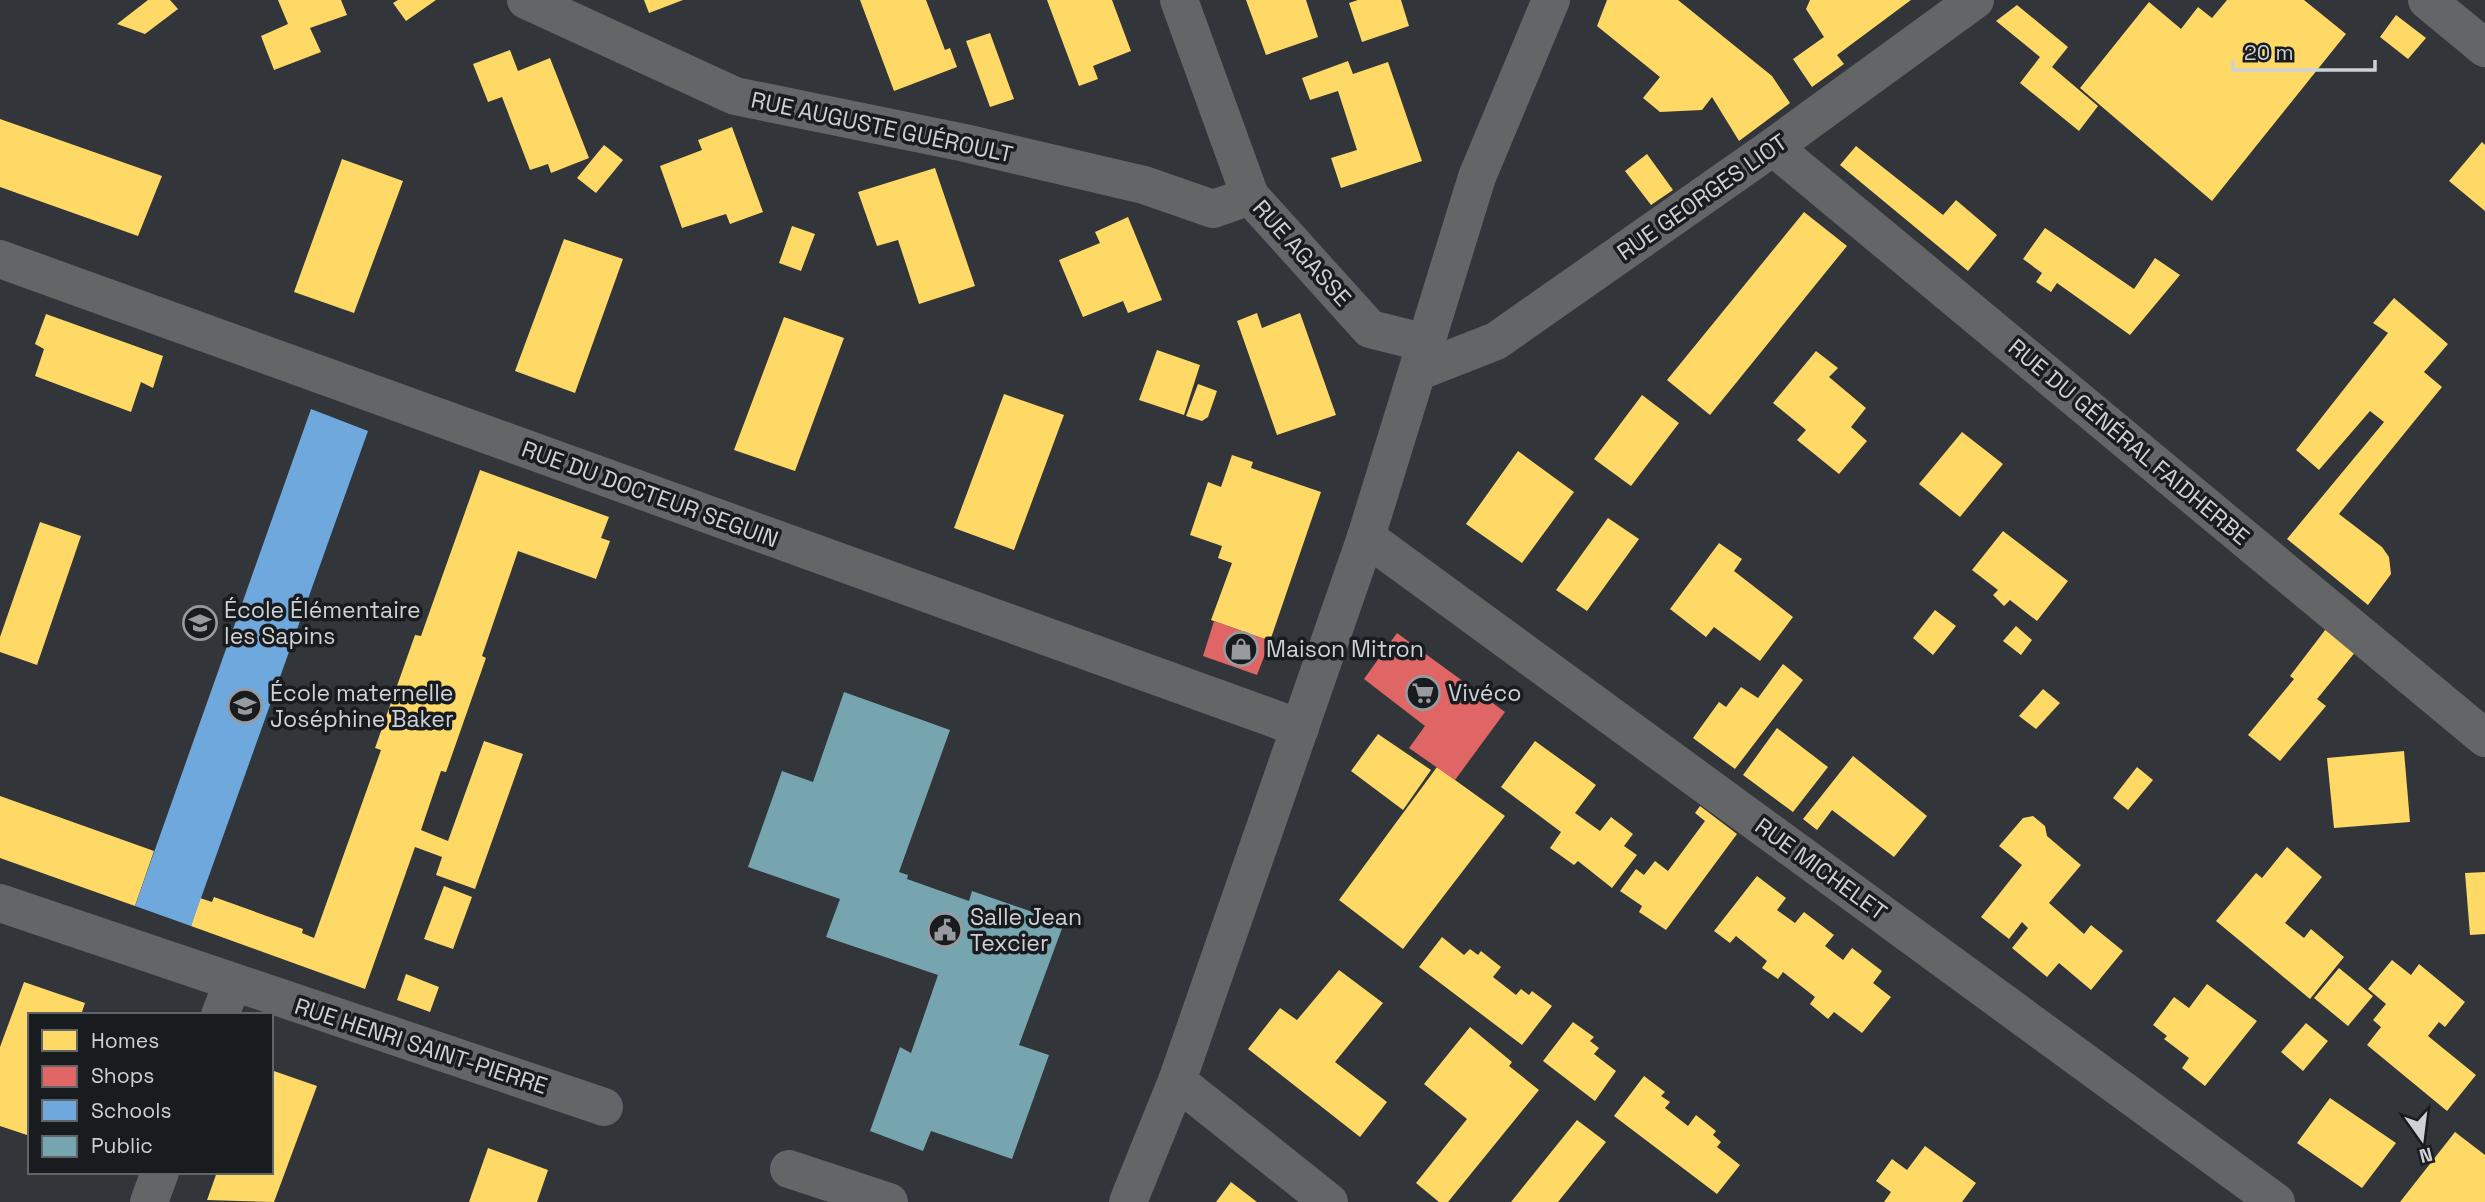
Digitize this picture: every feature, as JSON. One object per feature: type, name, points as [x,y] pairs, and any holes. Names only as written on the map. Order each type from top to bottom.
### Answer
[{"type":"street","name":"RUE AUGUSTE GUÉROULT","points":[[526,0],[735,96],[965,143],[1144,185],[1213,209],[1250,196]]},
{"type":"street","name":"RUE AGASSE","points":[[1179,0],[1250,196],[1370,329],[1421,357]]},
{"type":"street","points":[[1128,1202],[1177,1081],[1300,728],[1319,665],[1366,537],[1477,177],[1551,0]]},
{"type":"street","name":"RUE GEORGES LIOT","points":[[1421,357],[1496,341],[1773,147],[1975,0]]},
{"type":"street","points":[[2427,0],[2485,48]]},
{"type":"street","name":"RUE DU GÉNÉRAL FAIDHERBE","points":[[1773,147],[2485,738]]},
{"type":"street","name":"RUE DU DOCTEUR SEGUIN","points":[[0,259],[1300,728]]},
{"type":"street","name":"RUE MICHELET","points":[[1366,537],[2276,1202]]},
{"type":"street","name":"RUE HENRI SAINT-PIERRE","points":[[0,904],[226,999],[604,1107]]},
{"type":"street","points":[[1177,1081],[1329,1202]]},
{"type":"street","points":[[789,1169],[889,1202]]},
{"type":"street","points":[[149,1202],[159,1174]]},
{"type":"building: Homes","points":[[148,0],[170,0],[178,9],[145,34],[117,24]]},
{"type":"building: Homes","points":[[278,0],[341,0],[347,15],[310,28],[321,52],[274,70],[261,36],[288,24]]},
{"type":"building: Homes","points":[[398,0],[436,0],[406,21],[393,3]]},
{"type":"building: Homes","points":[[644,0],[683,0],[649,13]]},
{"type":"building: Homes","points":[[860,0],[926,0],[945,50],[950,48],[957,67],[894,91]]},
{"type":"building: Homes","points":[[1047,0],[1112,0],[1131,51],[1093,66],[1098,79],[1079,86]]},
{"type":"building: Homes","points":[[1246,0],[1306,0],[1318,37],[1266,55]]},
{"type":"building: Homes","points":[[1358,0],[1401,0],[1409,26],[1362,42],[1349,3]]},
{"type":"building: Homes","points":[[1607,0],[1678,0],[1772,76],[1790,103],[1739,141],[1712,97],[1702,110],[1660,112],[1643,98],[1660,77],[1597,26]]},
{"type":"building: Homes","points":[[1810,0],[1911,0],[1837,55],[1844,64],[1812,87],[1793,59],[1824,37],[1806,9]]},
{"type":"building: Homes","points":[[2227,0],[2304,0],[2346,34],[2212,201],[2080,88],[2149,2],[2181,29],[2198,7],[2212,18]]},
{"type":"building: Homes","points":[[2017,5],[2068,47],[2052,67],[2098,106],[2079,131],[2020,83],[2040,57],[1996,21]]},
{"type":"building: Homes","points":[[2396,15],[2426,38],[2408,59],[2380,37]]},
{"type":"building: Homes","points":[[990,33],[1014,99],[990,107],[966,41]]},
{"type":"building: Homes","points":[[510,50],[518,71],[550,58],[589,158],[551,173],[548,164],[530,170],[502,97],[488,102],[473,64]]},
{"type":"building: Homes","points":[[1348,61],[1353,74],[1388,62],[1422,161],[1341,188],[1331,158],[1357,150],[1338,91],[1310,100],[1302,78]]},
{"type":"building: Homes","points":[[0,119],[162,176],[138,236],[0,187]]},
{"type":"building: Homes","points":[[732,127],[763,212],[730,224],[726,214],[682,228],[660,166],[702,150],[698,140]]},
{"type":"building: Homes","points":[[2482,142],[2485,145],[2485,211],[2449,181]]},
{"type":"building: Homes","points":[[604,145],[623,160],[596,193],[577,178]]},
{"type":"building: Homes","points":[[1856,146],[1943,215],[1956,200],[1997,235],[1968,271],[1840,165]]},
{"type":"building: Homes","points":[[1647,154],[1673,190],[1651,205],[1625,171]]},
{"type":"building: Homes","points":[[342,159],[403,181],[354,313],[294,292]]},
{"type":"building: Homes","points":[[935,168],[975,286],[919,304],[898,240],[877,246],[858,192]]},
{"type":"building: Homes","points":[[1804,212],[1847,246],[1710,415],[1667,380]]},
{"type":"building: Homes","points":[[1128,217],[1162,300],[1128,313],[1123,301],[1083,317],[1059,260],[1100,243],[1095,232]]},
{"type":"building: Homes","points":[[792,226],[815,234],[801,271],[779,263]]},
{"type":"building: Homes","points":[[2045,228],[2134,289],[2155,258],[2180,275],[2130,335],[2057,283],[2051,292],[2036,282],[2042,273],[2023,259]]},
{"type":"building: Homes","points":[[564,239],[623,259],[575,393],[515,371]]},
{"type":"building: Homes","points":[[2394,298],[2448,344],[2424,372],[2442,387],[2339,514],[2382,547],[2389,557],[2391,574],[2368,605],[2287,539],[2384,422],[2370,411],[2319,470],[2296,450],[2388,333],[2373,323]]},
{"type":"building: Homes","points":[[1257,313],[1262,328],[1300,313],[1336,415],[1277,435],[1237,321]]},
{"type":"building: Homes","points":[[46,314],[163,356],[153,388],[141,382],[131,412],[35,376],[44,349],[35,344]]},
{"type":"building: Homes","points":[[784,317],[844,338],[795,471],[734,450]]},
{"type":"building: Homes","points":[[1157,350],[1200,365],[1184,415],[1139,400]]},
{"type":"building: Homes","points":[[1816,351],[1838,368],[1829,377],[1866,408],[1851,427],[1867,441],[1839,474],[1797,440],[1806,430],[1773,403]]},
{"type":"building: Homes","points":[[1198,384],[1217,391],[1208,417],[1202,421],[1186,416]]},
{"type":"building: Homes","points":[[1004,394],[1064,415],[1014,550],[954,528]]},
{"type":"building: Homes","points":[[1642,395],[1679,423],[1631,486],[1594,459]]},
{"type":"building: Homes","points":[[1962,432],[2003,464],[1960,517],[1919,484]]},
{"type":"building: Homes","points":[[1518,451],[1574,492],[1522,563],[1466,524]]},
{"type":"building: Homes","points":[[1232,455],[1253,462],[1251,468],[1321,492],[1270,641],[1211,620],[1232,563],[1218,558],[1222,546],[1190,535],[1208,482],[1221,487]]},
{"type":"building: Homes","points":[[480,470],[609,517],[601,538],[610,541],[596,579],[518,551],[482,656],[486,658],[446,772],[441,771],[421,830],[448,841],[484,741],[523,754],[475,889],[436,875],[442,857],[415,847],[365,989],[191,926],[200,898],[212,902],[214,897],[303,929],[302,933],[314,938],[381,750],[375,748],[415,635],[421,636]]},
{"type":"building: Homes","points":[[1608,518],[1639,539],[1587,611],[1556,590]]},
{"type":"building: Homes","points":[[40,522],[81,536],[37,665],[0,652],[0,637]]},
{"type":"building: Homes","points":[[2003,531],[2068,581],[2037,621],[2010,600],[2004,606],[1993,595],[1998,590],[1972,570]]},
{"type":"building: Homes","points":[[1719,543],[1742,559],[1734,571],[1793,617],[1760,661],[1714,627],[1706,637],[1670,609]]},
{"type":"building: Homes","points":[[1935,610],[1956,626],[1933,655],[1913,638]]},
{"type":"building: Homes","points":[[2332,621],[2361,645],[2317,699],[2326,706],[2280,761],[2248,735],[2294,679],[2290,676]]},
{"type":"building: Homes","points":[[2016,626],[2032,640],[2021,655],[2003,641]]},
{"type":"building: Homes","points":[[1783,664],[1803,680],[1735,769],[1693,738],[1719,702],[1726,707],[1741,687],[1758,698]]},
{"type":"building: Homes","points":[[2043,689],[2060,703],[2036,729],[2019,716]]},
{"type":"building: Homes","points":[[1777,728],[1828,767],[1793,812],[1743,775]]},
{"type":"building: Homes","points":[[1378,734],[1431,770],[1403,810],[1351,771]]},
{"type":"building: Homes","points":[[1535,741],[1596,785],[1575,813],[1600,831],[1611,817],[1633,834],[1624,846],[1637,855],[1612,888],[1578,861],[1574,865],[1550,848],[1561,832],[1501,787]]},
{"type":"building: Homes","points":[[2404,751],[2410,822],[2334,828],[2327,758]]},
{"type":"building: Homes","points":[[1853,756],[1927,816],[1894,857],[1832,810],[1817,830],[1803,819]]},
{"type":"building: Homes","points":[[1437,767],[1505,816],[1403,949],[1339,900]]},
{"type":"building: Homes","points":[[2137,767],[2153,780],[2128,810],[2113,798]]},
{"type":"building: Homes","points":[[0,796],[154,851],[135,906],[0,858]]},
{"type":"building: Homes","points":[[1700,806],[1737,834],[1666,930],[1639,912],[1642,906],[1620,891],[1636,869],[1644,875],[1655,861],[1668,871],[1705,821],[1695,813]]},
{"type":"building: Homes","points":[[2033,816],[2045,826],[2047,836],[2081,865],[2049,903],[2084,934],[2091,925],[2123,951],[2091,990],[2059,963],[2047,977],[2012,948],[2028,928],[2022,922],[2009,939],[1981,917],[2022,865],[1999,846],[2023,818]]},
{"type":"building: Homes","points":[[2287,847],[2322,877],[2285,923],[2304,938],[2311,929],[2344,957],[2310,999],[2216,921],[2256,873],[2262,878]]},
{"type":"building: Homes","points":[[2485,872],[2485,934],[2470,935],[2465,873]]},
{"type":"building: Homes","points":[[1757,876],[1786,898],[1777,910],[1795,923],[1804,912],[1834,935],[1825,946],[1843,960],[1852,948],[1882,971],[1873,983],[1891,997],[1862,1033],[1834,1012],[1828,1019],[1810,1004],[1815,997],[1783,972],[1778,979],[1762,968],[1767,961],[1736,936],[1730,943],[1714,931]]},
{"type":"building: Homes","points":[[444,886],[472,897],[453,949],[424,939]]},
{"type":"building: Homes","points":[[1442,937],[1464,955],[1470,949],[1478,955],[1481,951],[1501,967],[1493,977],[1516,995],[1521,989],[1529,995],[1532,991],[1552,1006],[1522,1045],[1419,967]]},
{"type":"building: Homes","points":[[2392,960],[2411,975],[2419,964],[2465,1002],[2445,1027],[2439,1022],[2428,1036],[2476,1075],[2447,1111],[2367,1045],[2381,1027],[2373,1020],[2386,1004],[2368,989]]},
{"type":"building: Homes","points":[[2339,968],[2373,996],[2348,1026],[2314,998]]},
{"type":"building: Homes","points":[[1339,970],[1383,1003],[1335,1062],[1387,1102],[1360,1137],[1248,1049],[1280,1008],[1297,1020]]},
{"type":"building: Homes","points":[[406,974],[439,987],[430,1012],[397,1000]]},
{"type":"building: Homes","points":[[24,982],[85,1003],[82,1013],[28,1013],[28,1135],[0,1126],[0,1047]]},
{"type":"building: Homes","points":[[2207,984],[2257,1021],[2205,1086],[2182,1068],[2189,1058],[2164,1039],[2167,1036],[2153,1025],[2174,997],[2189,1008]]},
{"type":"building: Homes","points":[[1573,1022],[1594,1037],[1590,1041],[1599,1048],[1594,1054],[1616,1071],[1595,1101],[1543,1061]]},
{"type":"building: Homes","points":[[2306,1023],[2328,1041],[2303,1071],[2281,1052]]},
{"type":"building: Homes","points":[[1470,1027],[1512,1062],[1509,1066],[1539,1090],[1448,1202],[1439,1202],[1416,1183],[1467,1119],[1424,1084]]},
{"type":"building: Homes","points":[[273,1071],[317,1086],[274,1202],[207,1200],[216,1174],[273,1174]]},
{"type":"building: Homes","points":[[1644,1076],[1665,1092],[1661,1096],[1670,1102],[1665,1108],[1688,1126],[1696,1115],[1716,1131],[1713,1135],[1721,1142],[1717,1147],[1740,1165],[1717,1194],[1614,1116]]},
{"type":"building: Homes","points":[[2330,1098],[2396,1143],[2362,1188],[2297,1143]]},
{"type":"building: Homes","points":[[1577,1120],[1606,1142],[1558,1202],[1511,1202]]},
{"type":"building: Homes","points":[[2455,1132],[2485,1155],[2485,1202],[2400,1202]]},
{"type":"building: Homes","points":[[1925,1146],[1976,1183],[1962,1202],[1884,1202],[1891,1192],[1876,1181],[1892,1159],[1907,1170]]},
{"type":"building: Homes","points":[[488,1148],[548,1170],[537,1202],[469,1202]]},
{"type":"building: Homes","points":[[1231,1182],[1257,1202],[1216,1202]]},
{"type":"building: Shops","points":[[1214,621],[1270,641],[1257,675],[1203,656]]},
{"type":"building: Shops","points":[[1397,633],[1505,712],[1455,780],[1409,748],[1425,726],[1364,679]]},
{"type":"building: Schools","points":[[311,409],[368,431],[191,926],[135,906]]},
{"type":"building: Public","name":"Salle Jean Texcier","points":[[844,692],[950,730],[899,872],[908,875],[907,879],[969,901],[972,891],[1064,923],[1019,1045],[1049,1055],[1012,1159],[931,1131],[923,1151],[870,1131],[900,1047],[911,1053],[938,975],[826,937],[840,899],[748,867],[782,771],[813,782]]},
{"type":"place","name":"École Élémentaire les Sapins","points":[[200,623]]},
{"type":"place","name":"Maison Mitron","points":[[1241,649]]},
{"type":"place","name":"Vivéco","points":[[1423,693]]},
{"type":"place","name":"École maternelle Joséphine Baker","points":[[245,706]]},
{"type":"place","name":"Salle Jean Texcier","points":[[945,930]]}]
